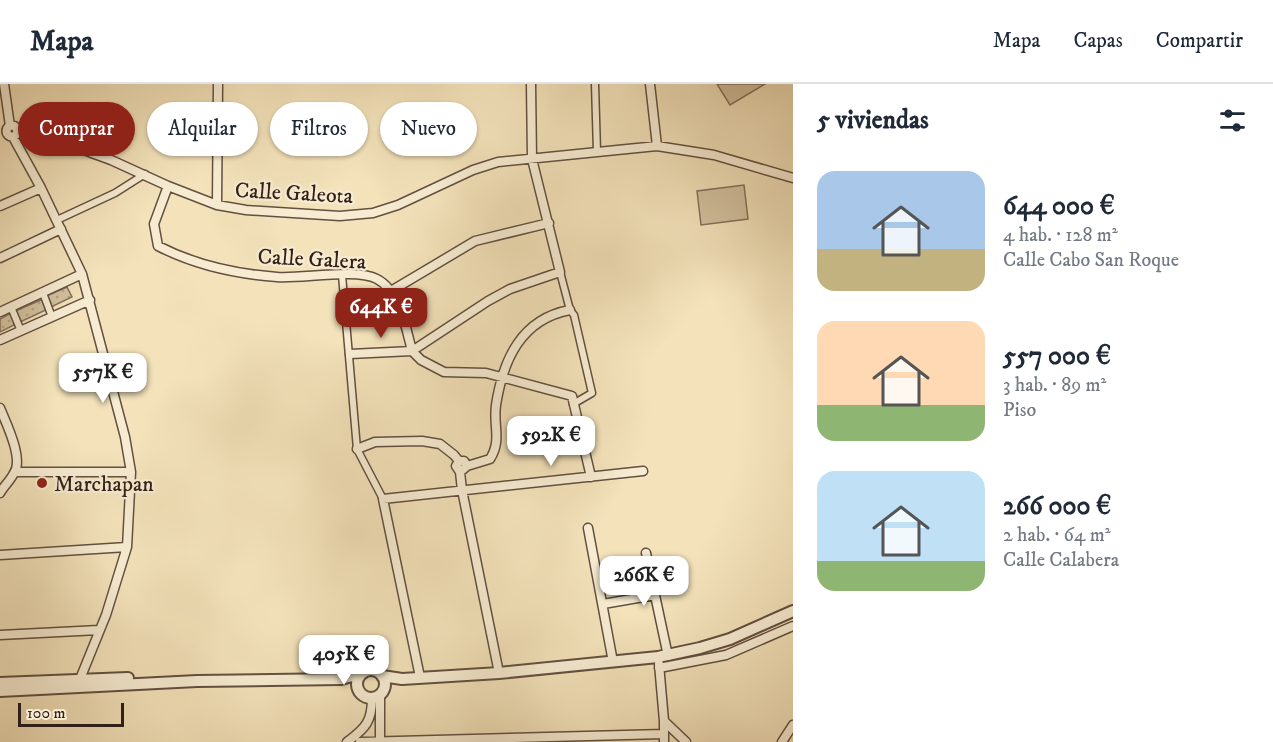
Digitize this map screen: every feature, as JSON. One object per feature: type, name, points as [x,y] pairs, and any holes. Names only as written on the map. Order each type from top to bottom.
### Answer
[{"type":"street","points":[[4,84],[8,133],[41,188],[82,274],[125,437],[131,472],[127,547],[106,615],[80,679]]},
{"type":"street","points":[[217,205],[218,84]]},
{"type":"street","points":[[531,84],[532,159],[560,272],[570,309],[574,315],[592,393],[573,404]]},
{"type":"street","points":[[595,84],[597,152]]},
{"type":"street","points":[[650,84],[657,146]]},
{"type":"street","name":"Calle Galeota","points":[[8,133],[26,129],[145,174],[168,186],[217,205],[246,210],[340,216],[373,213],[398,205],[473,170],[498,162],[657,146],[714,155],[793,178]]},
{"type":"street","points":[[57,220],[120,190],[145,174]]},
{"type":"street","name":"Calle Galera","points":[[168,186],[154,224],[158,246],[180,257],[226,269],[277,277],[360,274],[377,279],[391,291],[412,351]]},
{"type":"street","points":[[0,206],[41,188]]},
{"type":"street","points":[[391,291],[475,242],[549,223]]},
{"type":"street","points":[[0,258],[61,230]]},
{"type":"street","points":[[350,354],[412,351],[495,297],[560,272]]},
{"type":"street","points":[[0,312],[82,274]]},
{"type":"street","points":[[342,275],[357,449],[383,499],[420,677]]},
{"type":"street","points":[[43,293],[52,316]]},
{"type":"street","points":[[0,340],[90,300]]},
{"type":"street","points":[[11,307],[21,331]]},
{"type":"street","points":[[464,469],[490,459],[497,448],[496,407],[512,351],[525,333],[541,319],[570,309]]},
{"type":"street","points":[[412,351],[421,360],[444,372],[486,373],[572,396],[591,477]]},
{"type":"street","points":[[0,408],[17,456],[16,472]]},
{"type":"street","points":[[357,449],[375,442],[422,441],[440,444],[459,461],[464,461],[462,490],[499,673]]},
{"type":"street","points":[[383,499],[643,471]]},
{"type":"street","points":[[0,493],[3,484],[16,472],[131,472]]},
{"type":"street","points":[[588,528],[614,662]]},
{"type":"street","points":[[0,555],[127,547]]},
{"type":"street","points":[[360,742],[664,738],[662,660],[655,595],[646,553]]},
{"type":"street","points":[[603,604],[655,595]]},
{"type":"street","points":[[662,660],[730,639],[793,611]]},
{"type":"street","points":[[0,682],[28,685],[341,679],[371,670],[402,679],[499,673],[614,662],[726,655],[793,626]]},
{"type":"street","points":[[0,635],[99,630]]},
{"type":"street","points":[[360,691],[358,681],[363,673]]},
{"type":"street","points":[[347,742],[357,734],[372,715],[378,695],[385,683],[382,675]]},
{"type":"street","points":[[0,690],[80,679],[151,678],[197,681]]},
{"type":"street","points":[[341,679],[363,695],[378,695],[402,679]]},
{"type":"street","points":[[378,695],[380,741]]},
{"type":"street","points":[[664,721],[686,742]]},
{"type":"street","points":[[782,742],[793,725]]},
{"type":"shaded area","points":[[717,84],[765,84],[730,105]]},
{"type":"shaded area","points":[[744,185],[748,219],[701,225],[697,191]]},
{"type":"shaded area","points":[[67,287],[72,297],[49,308],[44,297]]},
{"type":"shaded area","points":[[43,299],[48,309],[18,323],[13,312]]},
{"type":"shaded area","points":[[11,313],[16,324],[0,332],[0,319]]},
{"type":"place","name":"Marchapan","points":[[42,483]]}]
